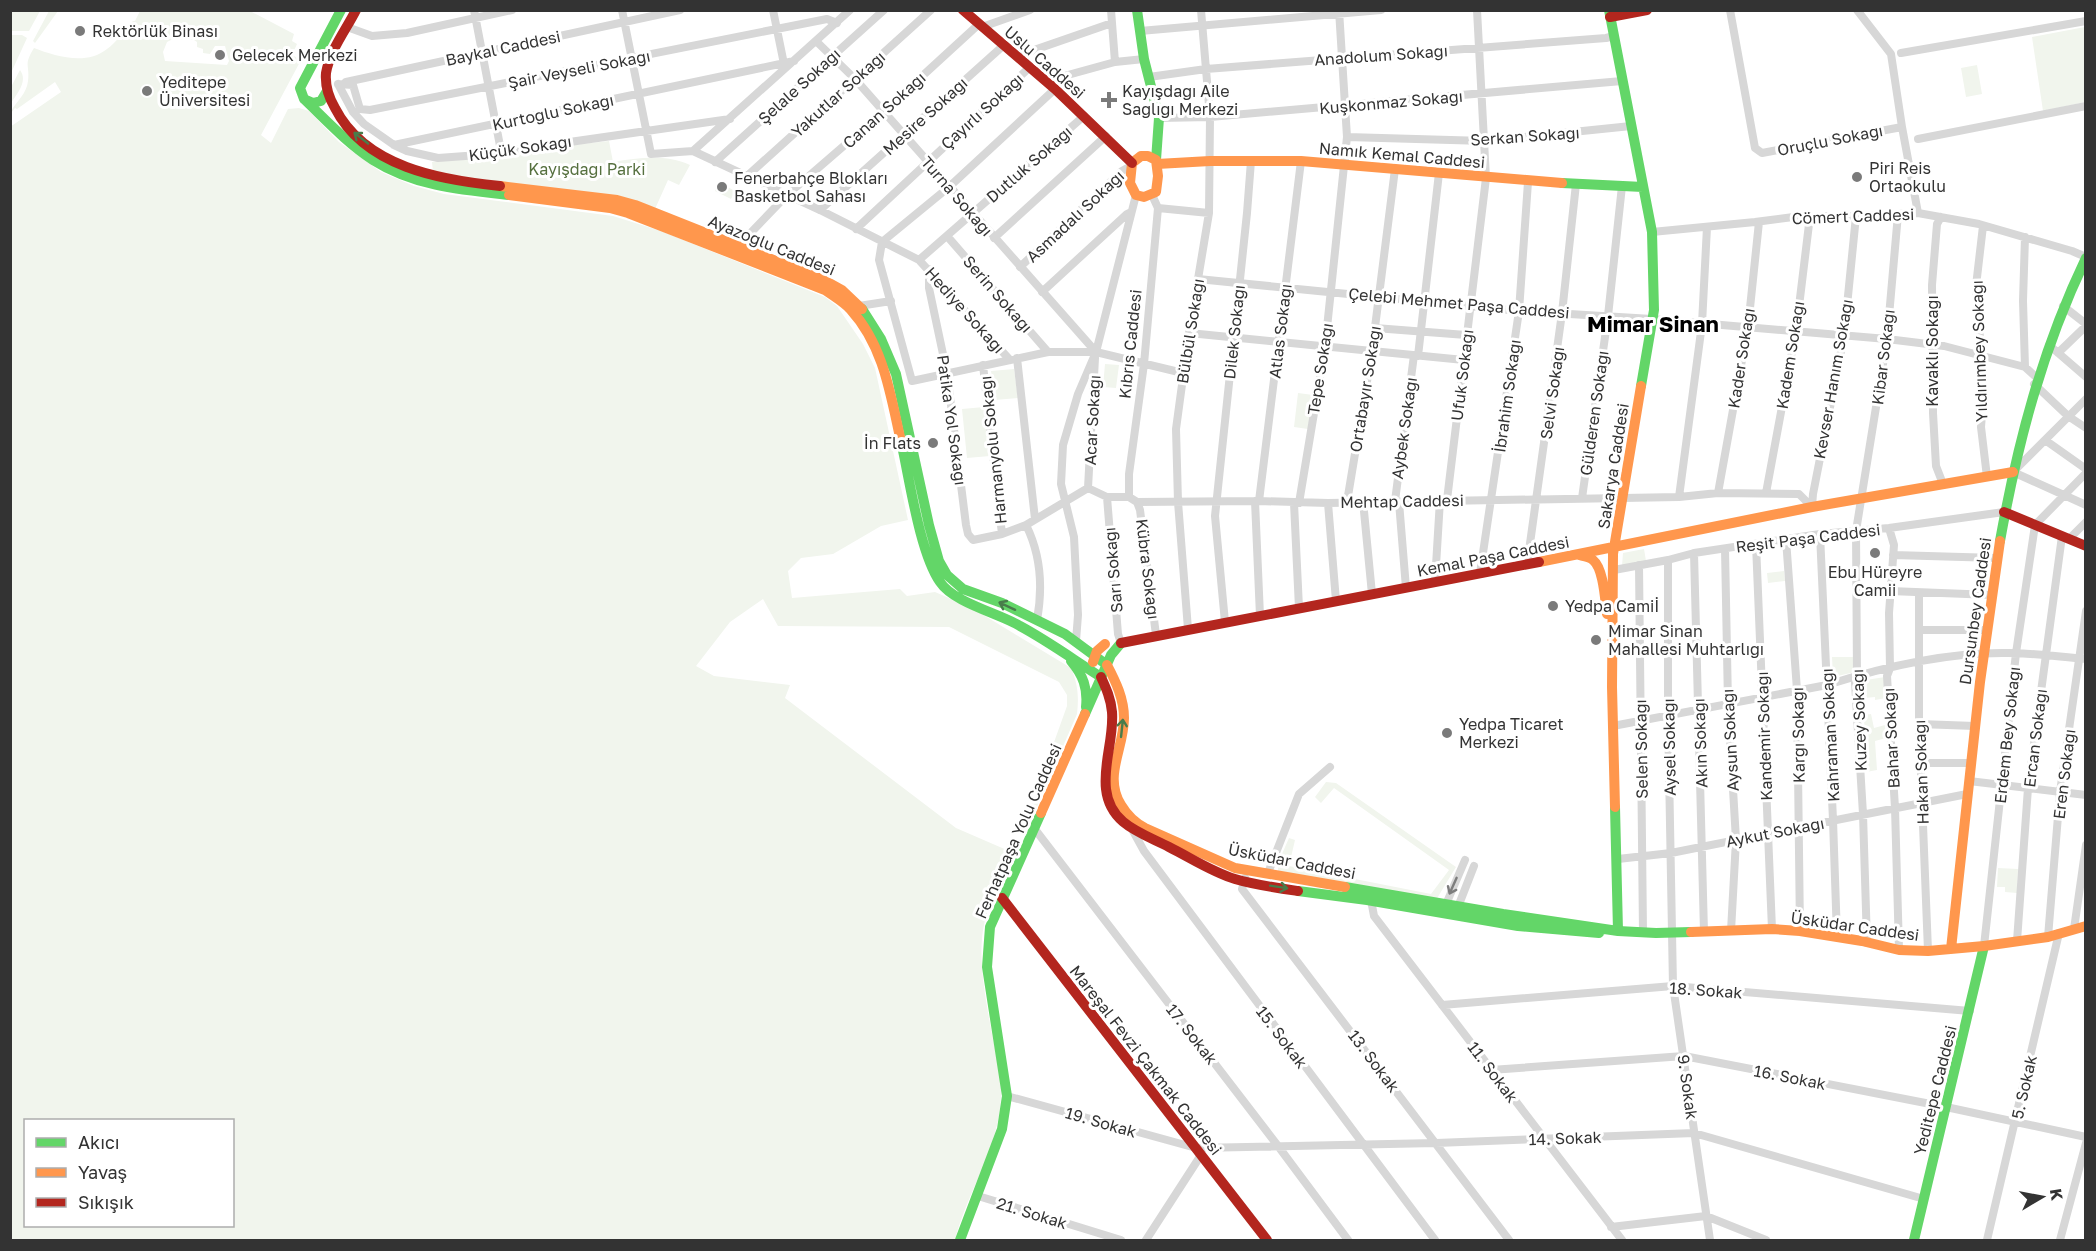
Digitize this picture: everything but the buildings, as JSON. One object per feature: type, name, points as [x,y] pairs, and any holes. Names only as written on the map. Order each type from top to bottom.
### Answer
[{"type":"main road","points":[[341,10],[327,41],[300,88],[304,99],[309,102],[317,102],[324,97],[330,86],[332,58],[356,10]]},
{"type":"main road","name":"Uslu Caddesi","points":[[963,10],[1135,161]]},
{"type":"main road","points":[[1137,10],[1144,59],[1159,121],[1158,188],[1152,195],[1144,197],[1136,195],[1130,183],[1135,161],[1151,146],[1159,121]]},
{"type":"main road","points":[[1610,14],[1647,10]]},
{"type":"main road","name":"Sakarya Caddesi","points":[[1610,14],[1652,231],[1654,309],[1614,548],[1612,639],[1618,931]]},
{"type":"main road","points":[[303,81],[313,75],[320,77],[330,86]]},
{"type":"main road","name":"Ayazoğlu Caddesi","points":[[330,86],[339,116],[349,129],[382,154],[408,168],[449,180],[617,200],[635,205],[821,279],[843,291],[868,318],[885,346],[896,374],[929,525],[939,561],[947,575],[963,589],[1002,603],[1078,642],[1107,665]]},
{"type":"main road","name":"Ayazoğlu Caddesi","points":[[304,99],[338,132],[374,161],[396,173],[429,185],[619,210],[808,283],[836,297],[856,317],[875,346],[884,366],[923,540],[940,582],[957,596],[1005,617],[1097,673]]},
{"type":"main road","points":[[1135,161],[1148,156],[1157,162]]},
{"type":"main road","name":"Namık Kemal Caddesi","points":[[1157,162],[1344,163],[1528,182],[1643,187]]},
{"type":"main road","name":"Dursunbey Caddesi","points":[[1951,949],[1983,654],[2004,512],[2035,380],[2071,286],[2085,257]]},
{"type":"main road","points":[[2071,286],[2085,276]]},
{"type":"main road","name":"Kemal Paşa Caddesi","points":[[1078,642],[1121,643],[1614,548],[1812,507],[2013,472]]},
{"type":"main road","points":[[2004,512],[2085,546]]},
{"type":"main road","points":[[1578,555],[1596,564],[1604,591],[1612,639]]},
{"type":"main road","points":[[1105,644],[1094,655],[1097,673],[1107,665],[1111,655],[1121,643]]},
{"type":"main road","points":[[1060,650],[1083,676],[1092,695],[1107,689]]},
{"type":"main road","name":"Üsküdar Caddesi","points":[[1107,665],[1115,679],[1123,708],[1122,738],[1113,776],[1114,790],[1124,809],[1139,825],[1222,864],[1268,873],[1316,888],[1371,900],[1444,909]]},
{"type":"main road","name":"Üsküdar Caddesi","points":[[1097,673],[1107,689],[1113,708],[1113,726],[1106,765],[1106,788],[1113,809],[1133,831],[1161,843],[1190,860],[1244,881],[1316,888],[1456,911],[1618,931],[1671,933],[1772,929],[1837,937],[1899,950],[1928,951],[1984,946],[2048,937],[2085,926]]},
{"type":"main road","name":"Ferhatpaşa Yolu Caddesi","points":[[960,1240],[1002,1129],[1007,1096],[987,968],[990,927],[1085,714],[1097,673]]},
{"type":"main road","name":"Mareşal Fevzi Çakmak Caddesi","points":[[1002,898],[1267,1240]]},
{"type":"main road","name":"Yeditepe Caddesi","points":[[1914,1240],[1984,946]]},
{"type":"street","points":[[347,27],[372,36],[407,33],[475,14],[512,10]]},
{"type":"street","points":[[622,10],[651,154],[690,152],[817,42],[850,10]]},
{"type":"street","name":"Baykal Caddesi","points":[[330,86],[680,10]]},
{"type":"street","points":[[773,10],[784,64]]},
{"type":"street","name":"Şelale Sokağı","points":[[715,162],[884,10]]},
{"type":"street","name":"Yakutlar Sokağı","points":[[746,177],[931,10]]},
{"type":"street","points":[[981,25],[1030,10]]},
{"type":"street","points":[[1111,10],[1115,62]]},
{"type":"street","name":"Bülbül Sokağı","points":[[1188,629],[1178,502],[1176,429],[1209,213],[1210,117],[1201,10]]},
{"type":"street","points":[[1140,31],[1381,10]]},
{"type":"street","name":"Ufuk Sokağı","points":[[1435,582],[1443,500],[1464,360],[1486,178],[1477,10]]},
{"type":"street","name":"Oruçlu Sokağı","points":[[1730,10],[1755,148],[1762,153],[1902,127]]},
{"type":"street","points":[[1857,10],[1891,54],[1918,213]]},
{"type":"street","name":"Tepe Sokağı","points":[[1299,608],[1297,503],[1325,347],[1347,137],[1339,12]]},
{"type":"street","points":[[475,14],[501,151]]},
{"type":"street","name":"Şair Veyseli Sokağı","points":[[330,86],[353,85],[360,109],[370,110],[827,19],[837,23]]},
{"type":"street","points":[[1901,52],[2085,21]]},
{"type":"street","points":[[1017,56],[1112,23]]},
{"type":"street","name":"Canan Sokağı","points":[[738,246],[787,195],[981,25]]},
{"type":"street","name":"Anadolum Sokağı","points":[[1149,77],[1206,69],[1342,57],[1614,36]]},
{"type":"street","name":"Turna Sokağı","points":[[817,42],[855,79],[1096,352]]},
{"type":"street","name":"Mesire Sokağı","points":[[820,210],[1004,45]]},
{"type":"street","points":[[1144,59],[1115,62],[1051,85],[949,188],[882,242],[879,260],[912,381],[1048,352],[1096,352],[1183,373]]},
{"type":"street","name":"Kurtoğlu Sokağı","points":[[394,145],[794,61]]},
{"type":"street","name":"Çayırlı Sokağı","points":[[856,229],[1030,67]]},
{"type":"street","name":"Kuşkonmaz Sokağı","points":[[1159,121],[1622,81]]},
{"type":"street","points":[[330,86],[358,118],[378,136],[394,145]]},
{"type":"street","points":[[1918,139],[2085,106]]},
{"type":"street","name":"Dutluk Sokağı","points":[[919,260],[1084,116]]},
{"type":"street","name":"Küçük Sokağı","points":[[394,145],[407,151],[438,158],[647,132],[730,118]]},
{"type":"street","name":"Serkan Sokağı","points":[[1347,137],[1485,141],[1631,126]]},
{"type":"street","points":[[994,238],[1106,136]]},
{"type":"street","name":"Hediye Sokağı","points":[[690,152],[820,210],[919,260],[1013,359]]},
{"type":"street","name":"Asmadalı Sokağı","points":[[1020,267],[1135,161]]},
{"type":"street","name":"Dilek Sokağı","points":[[1225,622],[1215,516],[1251,161]]},
{"type":"street","name":"Atlas Sokağı","points":[[1260,616],[1257,501],[1301,161]]},
{"type":"street","name":"Ortabayır Sokağı","points":[[1347,502],[1372,351],[1395,169]]},
{"type":"street","name":"Aybek Sokağı","points":[[1406,588],[1397,502],[1416,356],[1422,330],[1439,173]]},
{"type":"street","name":"İbrahim Sokağı","points":[[1480,573],[1519,310],[1528,182]]},
{"type":"street","name":"Selvi Sokağı","points":[[1527,565],[1562,313],[1576,184]]},
{"type":"street","name":"Gülderen Sokağı","points":[[1582,498],[1608,316],[1622,186]]},
{"type":"street","points":[[1078,642],[1074,537],[1061,484],[1063,445],[1077,394],[1096,352],[1136,195]]},
{"type":"street","name":"Kıbrıs Caddesi","points":[[1129,497],[1129,474],[1144,364],[1158,208],[1152,195]]},
{"type":"street","points":[[1158,208],[1209,213]]},
{"type":"street","points":[[1042,292],[1131,212]]},
{"type":"street","name":"Cömert Caddesi","points":[[1652,231],[1810,216],[1918,213],[2025,237],[2085,257]]},
{"type":"street","name":"Kibar Sokağı","points":[[1863,498],[1887,339],[1898,214]]},
{"type":"street","name":"Kadem Sokağı","points":[[1766,493],[1796,331],[1810,216]]},
{"type":"street","name":"Kevser Hanım Sokağı","points":[[1812,507],[1844,336],[1856,216]]},
{"type":"street","name":"Kavaklı Sokağı","points":[[1941,217],[1937,224],[1932,285],[1933,413],[1936,466],[1943,484]]},
{"type":"street","name":"Kader Sokağı","points":[[1718,493],[1748,327],[1759,222]]},
{"type":"street","name":"Yıldırımbey Sokağı","points":[[1983,226],[1976,286],[1984,390],[1981,427],[1987,477]]},
{"type":"street","points":[[1678,497],[1702,324],[1707,227]]},
{"type":"street","name":"Serin Sokağı","points":[[947,236],[1048,352]]},
{"type":"street","points":[[2025,237],[2023,301],[2025,367]]},
{"type":"street","name":"Patika Yol Sokağı","points":[[929,269],[929,288],[947,373],[968,534],[973,540],[1002,534]]},
{"type":"street","name":"Çelebi Mehmet Paşa Caddesi","points":[[1198,279],[1469,306],[1652,319],[1933,344],[2025,367],[2068,416],[2085,428]]},
{"type":"street","points":[[859,306],[891,301]]},
{"type":"street","points":[[2058,353],[2085,325],[2063,306]]},
{"type":"street","points":[[1375,328],[1466,335]]},
{"type":"street","points":[[1189,333],[1464,360]]},
{"type":"street","points":[[2049,345],[2085,377]]},
{"type":"street","name":"Acar Sokağı","points":[[1088,488],[1096,352]]},
{"type":"street","points":[[1013,359],[1035,519]]},
{"type":"street","name":"Harmanyolu Sokağı","points":[[983,365],[1002,534]]},
{"type":"street","points":[[2085,399],[2013,472],[2085,505]]},
{"type":"street","points":[[2035,525],[2085,471],[2044,440]]},
{"type":"street","points":[[1002,534],[1026,525],[1088,488],[1107,497],[1129,497],[1137,502]]},
{"type":"street","name":"Mehtap Caddesi","points":[[1137,502],[1328,503],[1678,497],[1718,493],[1766,493],[1799,494],[1812,507]]},
{"type":"street","name":"Sarı Sokağı","points":[[1107,497],[1118,634],[1121,643]]},
{"type":"street","name":"Kuzey Sokağı","points":[[1863,498],[1856,531],[1857,675],[1855,683],[1863,814],[1867,943]]},
{"type":"street","points":[[1363,501],[1372,594]]},
{"type":"street","name":"Kübra Sokağı","points":[[1137,502],[1140,510],[1156,636]]},
{"type":"street","points":[[1328,503],[1336,602]]},
{"type":"street","name":"Reşit Paşa Caddesi","points":[[1614,570],[1694,553],[1786,539],[2004,512]]},
{"type":"street","points":[[2066,537],[2085,522]]},
{"type":"street","points":[[1026,525],[1035,543],[1041,580],[1037,620]]},
{"type":"street","name":"Erdem Bey Sokağı","points":[[1984,946],[2016,653],[2035,525]]},
{"type":"street","name":"Bahar Sokağı","points":[[1889,528],[1894,545],[1890,591],[1890,668],[1887,676],[1895,808],[1899,950]]},
{"type":"street","name":"Kahraman Sokağı","points":[[1820,534],[1837,937]]},
{"type":"street","name":"Ercan Sokağı","points":[[2017,941],[2028,788],[2046,656],[2066,537]]},
{"type":"street","name":"Kargı Sokağı","points":[[1786,539],[1797,690],[1800,931]]},
{"type":"street","name":"Kandemir Sokağı","points":[[1755,544],[1772,929]]},
{"type":"street","name":"Aysun Sokağı","points":[[1725,549],[1728,704],[1736,840],[1731,931]]},
{"type":"street","name":"Akın Sokağı","points":[[1694,553],[1704,932]]},
{"type":"street","points":[[1893,555],[1997,558]]},
{"type":"street","name":"Aysel Sokağı","points":[[1668,560],[1671,933]]},
{"type":"street","name":"Selen Sokağı","points":[[1639,565],[1643,932]]},
{"type":"street","points":[[1890,591],[1992,594]]},
{"type":"street","name":"Hakan Sokağı","points":[[1919,593],[1919,724],[1928,951]]},
{"type":"street","name":"Eren Sokağı","points":[[2048,937],[2060,792],[2082,658],[2085,611]]},
{"type":"street","points":[[1918,630],[1986,630]]},
{"type":"street","points":[[1613,726],[1827,685],[1857,675],[1918,662],[1983,654],[2016,653],[2082,658]]},
{"type":"street","points":[[1919,724],[1975,726]]},
{"type":"street","points":[[1920,763],[1971,763]]},
{"type":"street","points":[[1268,873],[1299,794],[1330,767]]},
{"type":"street","points":[[1969,781],[2085,795]]},
{"type":"street","name":"Aykut Sokağı","points":[[1618,859],[1671,853],[1967,794]]},
{"type":"street","name":"17. Sokak","points":[[1034,828],[1348,1240]]},
{"type":"street","name":"15. Sokak","points":[[1133,831],[1144,851],[1435,1240]]},
{"type":"street","points":[[2074,929],[2085,845]]},
{"type":"street","points":[[1444,909],[1465,860]]},
{"type":"street","points":[[1456,911],[1474,866]]},
{"type":"street","points":[[1244,881],[1250,870]]},
{"type":"street","name":"13. Sokak","points":[[1244,881],[1242,889],[1509,1240]]},
{"type":"street","name":"11. Sokak","points":[[1371,900],[1374,916],[1622,1240]]},
{"type":"street","name":"9. Sokak","points":[[1671,933],[1673,986],[1710,1240]]},
{"type":"street","name":"5. Sokak","points":[[1987,1240],[2060,933]]},
{"type":"street","name":"18. Sokak","points":[[1442,1005],[1673,986],[1970,1011]]},
{"type":"street","name":"16. Sokak","points":[[1491,1070],[1684,1056],[1946,1107],[2085,1137]]},
{"type":"street","name":"19. Sokak","points":[[1007,1096],[1199,1152]]},
{"type":"street","name":"14. Sokak","points":[[1199,1152],[1278,1146],[1436,1143],[1694,1133],[1924,1199]]},
{"type":"street","points":[[2060,1240],[2085,1143]]},
{"type":"street","points":[[1146,1240],[1199,1152]]},
{"type":"street","name":"21. Sokak","points":[[978,1196],[1121,1240]]},
{"type":"street","points":[[1611,1227],[1706,1216],[1766,1240]]},
{"type":"green space","points":[[11,10],[40,11],[29,31],[11,31]]},
{"type":"green space","points":[[49,11],[58,11],[35,43],[33,41]]},
{"type":"green space","points":[[140,11],[250,11],[294,34],[292,41],[297,44],[292,55],[301,60],[261,135],[271,143],[288,109],[299,108],[309,111],[339,142],[381,172],[414,186],[444,194],[613,216],[661,231],[825,297],[837,306],[863,344],[875,368],[908,520],[881,526],[833,554],[801,558],[788,571],[792,598],[900,589],[907,596],[935,592],[972,608],[1071,668],[1077,691],[1077,714],[1029,825],[1025,823],[1067,706],[1067,695],[1059,682],[949,627],[778,626],[763,599],[730,622],[696,666],[714,676],[790,685],[785,698],[956,828],[1016,854],[1001,879],[986,916],[981,951],[987,1008],[1001,1081],[999,1116],[989,1152],[960,1222],[955,1240],[11,1240],[10,127],[61,92],[55,82],[11,113],[11,111],[26,89],[28,62],[34,48],[70,58],[90,57],[111,46]],"holes":[[[173,39],[197,42],[197,47],[203,49],[203,53],[210,54],[215,46],[225,46],[229,61],[227,65],[165,61],[163,52],[167,42]]]},
{"type":"green space","points":[[2085,27],[2085,102],[2043,111],[2032,37]]},
{"type":"green space","points":[[11,35],[22,35],[27,38],[11,73]]},
{"type":"green space","points":[[1977,65],[1982,94],[1966,97],[1961,68]]},
{"type":"green space","points":[[20,70],[23,82],[11,103],[11,87]]},
{"type":"green space","name":"Kayışdağı Parki","points":[[609,141],[613,162],[662,158],[690,165],[679,185],[668,180],[655,209],[457,178],[433,172],[432,162]]},
{"type":"green space","name":"Fenerbahçe Blokları Basketbol Sahası","points":[[719,182],[735,191],[731,199],[715,191]]},
{"type":"green space","points":[[1105,364],[1119,365],[1116,388],[1103,387]]},
{"type":"green space","points":[[1014,369],[1018,398],[995,400],[991,371]]},
{"type":"green space","points":[[1298,393],[1313,395],[1308,429],[1294,427]]},
{"type":"green space","points":[[984,407],[990,456],[967,458],[962,409]]},
{"type":"green space","points":[[1644,549],[1646,561],[1622,566],[1623,553]]},
{"type":"green space","points":[[1784,571],[1785,581],[1768,583],[1767,573]]},
{"type":"green space","points":[[1832,657],[1855,657],[1855,672],[1833,677]]},
{"type":"green space","points":[[1885,677],[1886,698],[1875,700],[1875,697],[1865,698],[1864,683],[1866,680]]},
{"type":"green space","points":[[1871,714],[1874,728],[1885,725],[1886,738],[1875,741],[1877,770],[1866,772],[1864,715]]},
{"type":"green space","points":[[1326,782],[1336,783],[1456,867],[1436,900],[1278,873],[1278,863],[1289,838],[1295,840],[1289,866],[1431,894],[1449,870],[1334,788],[1321,803],[1315,797]]},
{"type":"green space","points":[[1998,868],[2018,869],[2017,893],[2005,892],[2005,887],[1997,887]]},
{"type":"traffic: fast","points":[[327,91],[321,101],[313,103],[304,99],[300,88],[341,10]]},
{"type":"traffic: fast","points":[[1137,10],[1144,59],[1159,118],[1156,160]]},
{"type":"traffic: fast","points":[[1609,10],[1652,232],[1654,310],[1641,386]]},
{"type":"traffic: fast","points":[[304,99],[354,146],[389,169],[439,185],[509,195]]},
{"type":"traffic: fast","points":[[1562,183],[1643,187]]},
{"type":"traffic: fast","points":[[2000,541],[2033,397],[2070,292],[2086,258]]},
{"type":"traffic: fast","points":[[862,309],[881,339],[896,374],[929,525],[939,561],[947,575],[963,589],[1002,603],[1065,634],[1107,665]]},
{"type":"traffic: fast","points":[[902,446],[921,536],[940,582],[955,596],[1011,621],[1101,677]]},
{"type":"traffic: fast","points":[[1085,714],[1111,655],[1121,643]]},
{"type":"traffic: fast","points":[[1071,661],[1084,682],[1086,707]]},
{"type":"traffic: fast","points":[[1615,807],[1618,931]]},
{"type":"traffic: fast","points":[[960,1240],[1002,1129],[1007,1096],[987,967],[990,927],[1041,813]]},
{"type":"traffic: fast","points":[[1345,887],[1618,931],[1691,932]]},
{"type":"traffic: fast","points":[[1298,891],[1367,900],[1518,926],[1599,933]]},
{"type":"traffic: fast","points":[[1914,1240],[1984,946]]},
{"type":"traffic: slow","points":[[1141,156],[1148,156],[1156,160],[1158,176],[1156,192],[1144,197],[1136,195],[1130,183],[1132,163],[1141,156]]},
{"type":"traffic: slow","points":[[1157,164],[1210,161],[1301,161],[1562,183]]},
{"type":"traffic: slow","points":[[500,186],[617,200],[635,205],[824,280],[842,290],[862,309]]},
{"type":"traffic: slow","points":[[509,195],[610,208],[628,213],[825,290],[851,310],[872,340],[885,374],[902,446]]},
{"type":"traffic: slow","points":[[1615,807],[1612,687],[1613,554],[1641,386]]},
{"type":"traffic: slow","points":[[1539,562],[1812,507],[2013,472]]},
{"type":"traffic: slow","points":[[1951,949],[1980,682],[2000,541]]},
{"type":"traffic: slow","points":[[1579,555],[1592,559],[1600,570],[1607,614]]},
{"type":"traffic: slow","points":[[1093,662],[1097,651],[1105,644]]},
{"type":"traffic: slow","points":[[1107,665],[1119,691],[1124,711],[1114,784],[1121,805],[1138,824],[1235,868],[1345,887]]},
{"type":"traffic: slow","points":[[1041,813],[1085,714]]},
{"type":"traffic: slow","points":[[1691,932],[1772,929],[1800,931],[1862,941],[1899,950],[1928,951],[2048,937],[2086,926]]},
{"type":"traffic: jam","points":[[356,10],[335,48],[326,73],[331,100],[348,128],[365,144],[406,167],[453,180],[500,186]]},
{"type":"traffic: jam","points":[[963,10],[1055,89],[1132,163]]},
{"type":"traffic: jam","points":[[1610,17],[1647,10]]},
{"type":"traffic: jam","points":[[2004,512],[2086,546]]},
{"type":"traffic: jam","points":[[1121,643],[1539,562]]},
{"type":"traffic: jam","points":[[1101,677],[1112,712],[1106,789],[1109,801],[1121,819],[1138,832],[1226,876],[1258,885],[1298,891]]},
{"type":"traffic: jam","points":[[1002,898],[1267,1240]]},
{"type":"place","name":"Rektörlük Binası","points":[[80,31]]},
{"type":"place","name":"Gelecek Merkezi","points":[[220,55]]},
{"type":"place","name":"Yeditepe Üniversitesi","points":[[147,91]]},
{"type":"place","name":"Kayışdağı Aile Sağlığı Merkezi","points":[[1109,100]]},
{"type":"place","name":"Piri Reis Ortaokulu","points":[[1857,177]]},
{"type":"place","name":"Fenerbahçe Blokları Basketbol Sahası","points":[[722,187]]},
{"type":"place","name":"İn Flats","points":[[933,443]]},
{"type":"place","name":"Ebu Hüreyre Camii","points":[[1875,553]]},
{"type":"place","name":"Yedpa Camiİ","points":[[1553,606]]},
{"type":"place","name":"Mimar Sinan Mahallesi Muhtarlığı","points":[[1596,640]]},
{"type":"place","name":"Yedpa Ticaret Merkezi","points":[[1447,733]]},
{"type":"district","name":"Mimar Sinan","points":[[1653,324]]}]
